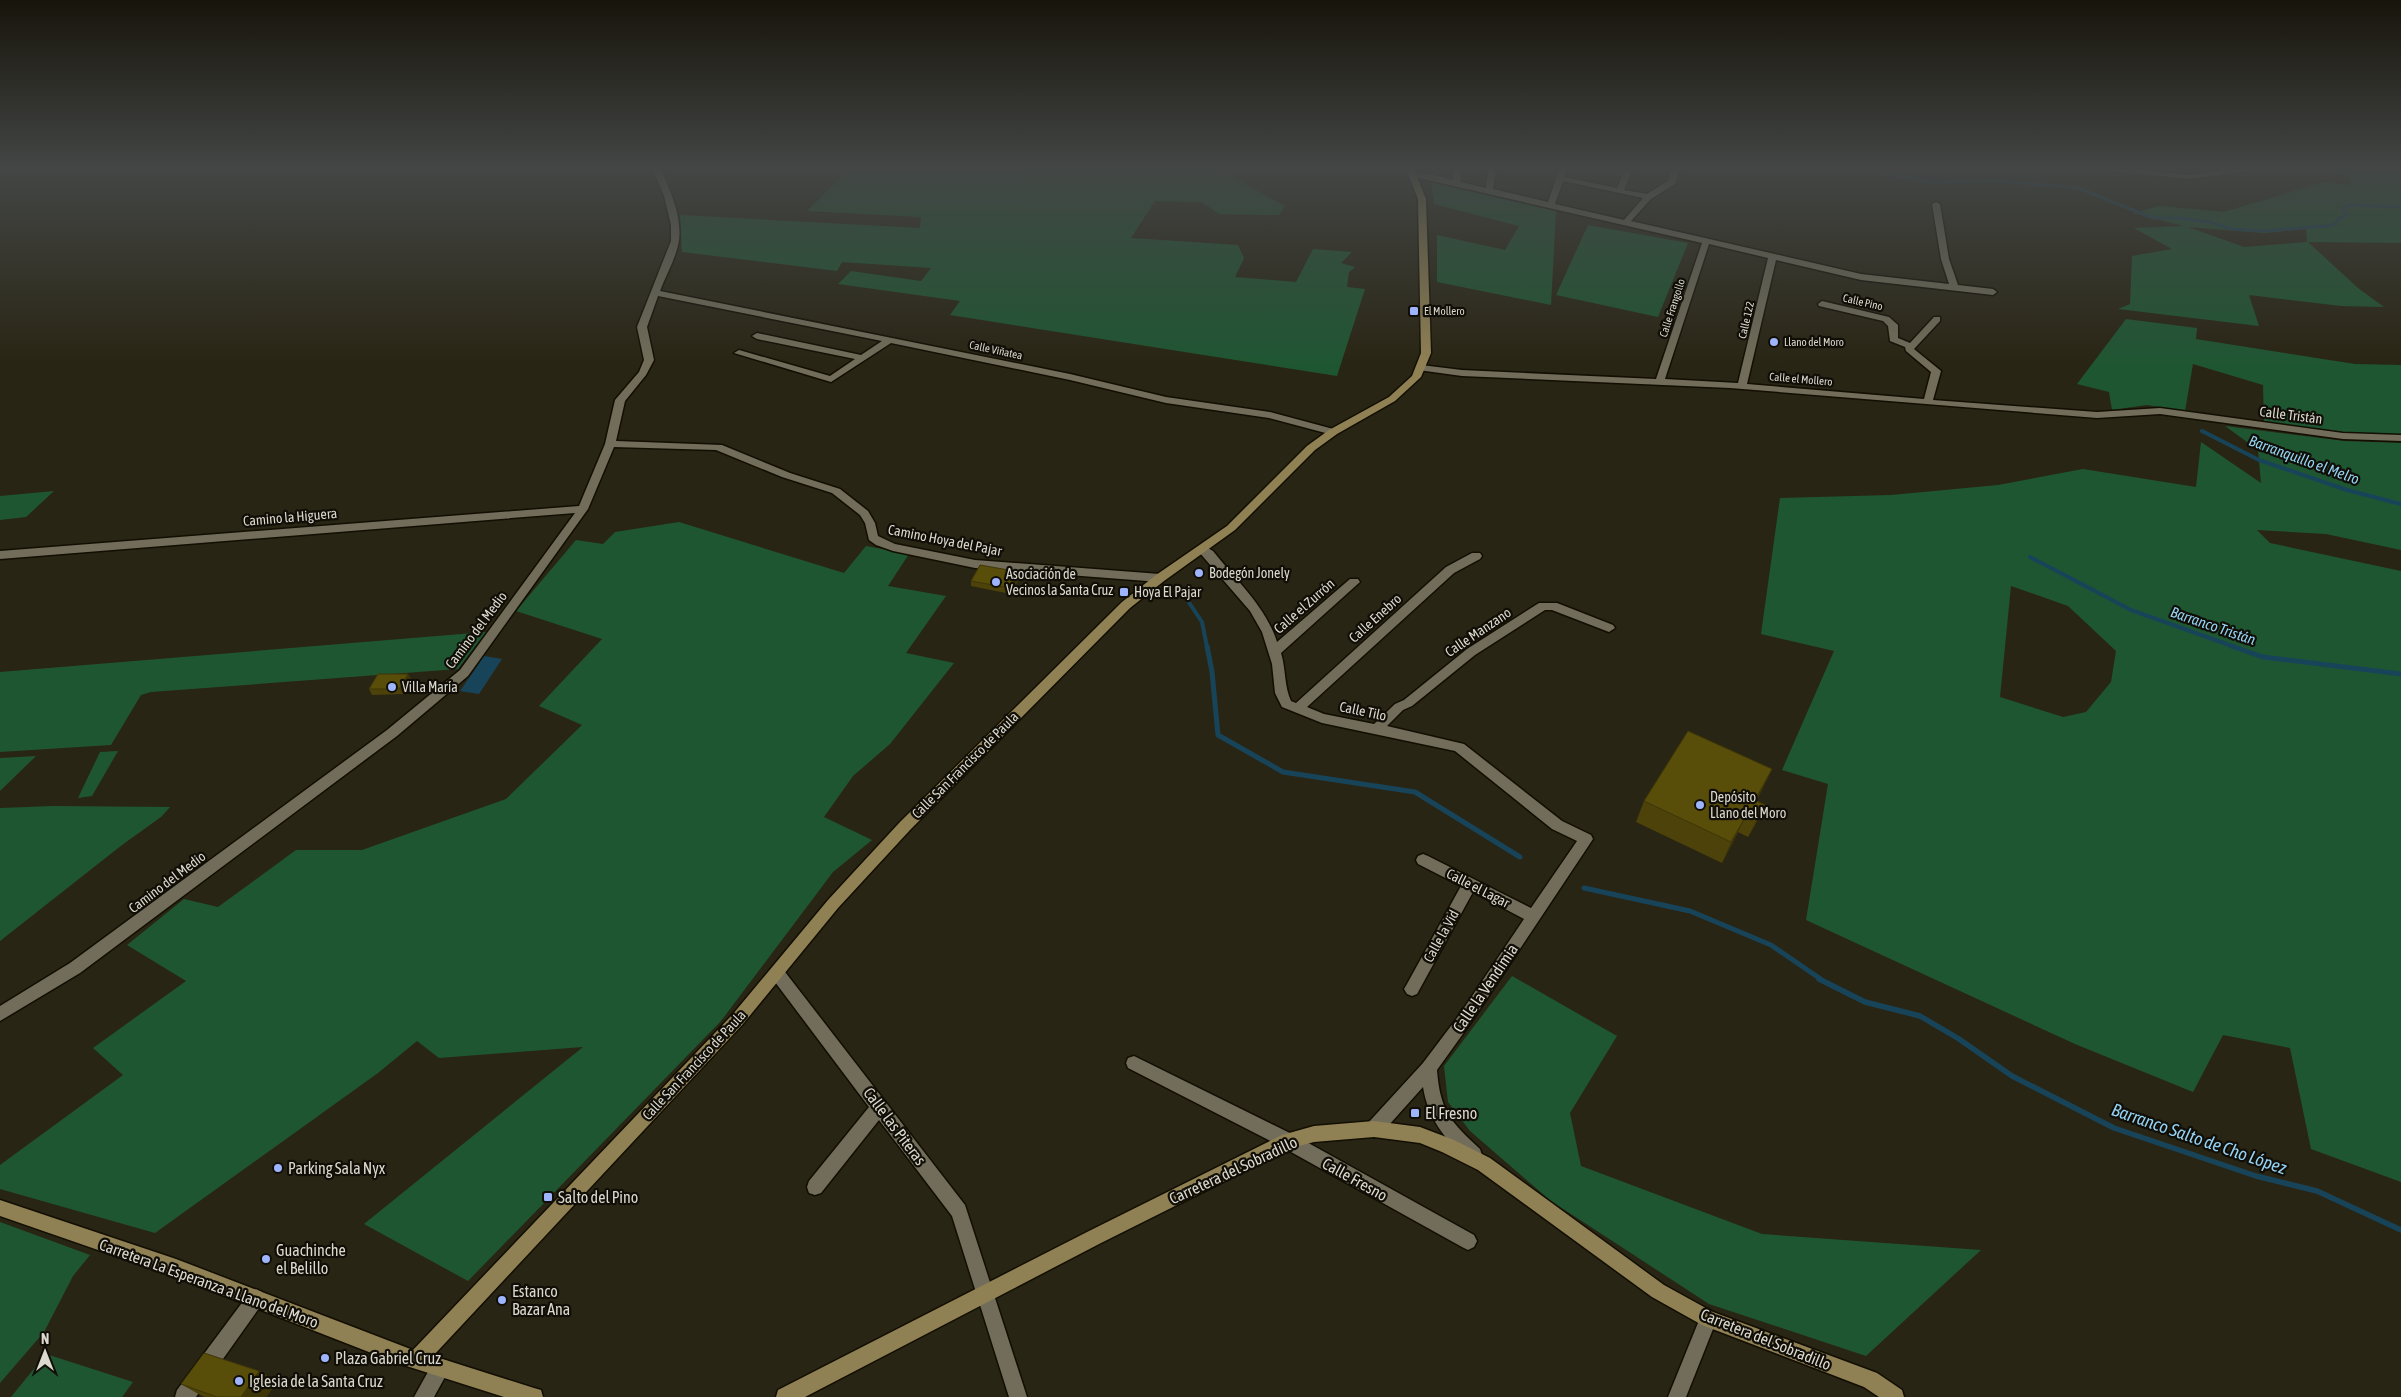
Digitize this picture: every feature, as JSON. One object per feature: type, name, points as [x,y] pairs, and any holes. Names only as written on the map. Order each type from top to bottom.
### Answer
[{"type":"main road","name":"Calle San Francisco de Paula","points":[[416,1360],[738,1019],[833,904],[905,826],[1126,605],[1160,578],[1231,528],[1291,466],[1333,432],[1392,399],[1407,387],[1420,368],[1426,353],[1423,234]]},
{"type":"main road","name":"Carretera del Sobradillo","points":[[785,1397],[1288,1141],[1334,1131],[1374,1129],[1420,1135],[1484,1164],[1658,1291],[1708,1319],[1870,1380],[1895,1397]]},
{"type":"main road","name":"Carretera La Esperanza a Llano del Moro","points":[[0,1208],[176,1268],[416,1360]]},
{"type":"main road","points":[[416,1360],[534,1397]]},
{"type":"street","name":"Camino del Medio","points":[[0,1014],[83,962],[392,733],[464,673],[583,509],[610,444],[620,400],[643,374],[649,360],[642,327],[654,292],[673,249],[675,234]]},
{"type":"street","points":[[1673,234],[1772,258],[1890,282],[1993,292]]},
{"type":"street","points":[[1941,234],[1945,259],[1955,288]]},
{"type":"street","name":"Calle Frangollo","points":[[1660,381],[1706,242]]},
{"type":"street","name":"Calle 122","points":[[1742,386],[1772,258]]},
{"type":"street","name":"Calle Viñatea","points":[[654,292],[1103,384],[1166,400],[1270,415],[1333,432]]},
{"type":"street","name":"Calle Pino","points":[[1822,304],[1886,319],[1893,325],[1893,339],[1910,346],[1909,349],[1912,354],[1936,371],[1928,401]]},
{"type":"street","points":[[1910,346],[1936,319]]},
{"type":"street","points":[[757,336],[862,358]]},
{"type":"street","points":[[739,354],[831,379],[890,340]]},
{"type":"street","name":"Calle el Mollero","points":[[1420,368],[1462,373],[1742,386],[2097,414],[2150,411],[2178,414]]},
{"type":"street","name":"Calle Tristán","points":[[2178,414],[2343,436],[2401,438]]},
{"type":"street","name":"Camino Hoya del Pajar","points":[[610,444],[718,447],[786,475],[836,490],[864,513],[870,523],[873,538],[880,543],[893,547],[975,564],[1160,578]]},
{"type":"street","name":"Camino la Higuera","points":[[0,555],[583,509]]},
{"type":"street","name":"Calle Tilo","points":[[1203,549],[1255,609],[1268,632],[1278,664],[1281,693],[1286,704],[1322,718],[1460,747],[1557,825],[1586,839]]},
{"type":"street","name":"Calle Enebro","points":[[1298,708],[1450,570],[1476,556]]},
{"type":"street","name":"Calle el Zurrón","points":[[1274,652],[1354,582]]},
{"type":"street","name":"Calle Manzano","points":[[1377,730],[1399,707],[1408,703],[1471,652],[1543,606],[1553,606],[1609,628]]},
{"type":"street","name":"Calle la Vendimia","points":[[1374,1129],[1429,1068],[1465,1019],[1586,839]]},
{"type":"street","name":"Calle el Lagar","points":[[1423,860],[1533,916]]},
{"type":"street","name":"Calle la Vid","points":[[1412,989],[1470,884]]},
{"type":"street","name":"Calle las Piteras","points":[[777,973],[959,1211],[1018,1397]]},
{"type":"street","name":"Calle Fresno","points":[[1134,1063],[1288,1141],[1468,1241]]},
{"type":"street","points":[[1429,1068],[1430,1090],[1435,1111],[1446,1128],[1484,1164]]},
{"type":"street","points":[[815,1187],[880,1106]]},
{"type":"street","points":[[184,1397],[256,1298]]},
{"type":"street","points":[[1678,1397],[1708,1319]]},
{"type":"street","points":[[423,1397],[440,1368]]},
{"type":"green space","points":[[681,234],[1133,234],[1131,238],[1238,245],[1244,258],[1235,277],[1296,282],[1313,249],[1352,252],[1341,263],[1355,267],[1349,272],[1347,287],[1365,289],[1337,376],[950,315],[960,301],[838,284],[851,271],[921,281],[931,268],[842,262],[837,271],[682,252]]},
{"type":"green space","points":[[1514,234],[1555,234],[1551,305],[1437,282],[1437,235],[1505,250]]},
{"type":"green space","points":[[1584,234],[1639,234],[1688,243],[1658,317],[1556,295]]},
{"type":"green space","points":[[2145,234],[2208,234],[2244,247],[2307,242],[2306,234],[2401,234],[2401,243],[2308,242],[2358,288],[2384,307],[2341,306],[2249,295],[2259,326],[2118,309],[2130,304],[2132,256],[2172,249]]},
{"type":"green space","points":[[2126,319],[2197,328],[2196,339],[2355,364],[2401,365],[2401,436],[2347,433],[2264,424],[2263,385],[2193,364],[2185,411],[2147,405],[2112,410],[2109,392],[2077,384]]},
{"type":"green space","points":[[2225,426],[2345,441],[2401,443],[2401,550],[2326,534],[2257,530],[2270,543],[2401,571],[2401,1182],[2311,1149],[2290,1048],[2223,1035],[2193,1092],[2075,1044],[1806,920],[1828,784],[1782,770],[1834,651],[1761,634],[1780,498],[1891,495],[1998,485],[2083,469],[2196,487],[2201,442],[2261,483],[2258,450]],"holes":[[[2011,586],[2068,606],[2116,651],[2111,682],[2086,712],[2063,717],[2000,697]]]},
{"type":"green space","points":[[54,491],[26,517],[0,520],[0,496]]},
{"type":"green space","points":[[679,522],[844,573],[866,546],[909,554],[888,586],[946,596],[906,653],[954,663],[890,744],[853,776],[824,817],[872,840],[833,872],[721,1021],[468,1281],[364,1224],[583,1047],[439,1058],[417,1041],[378,1073],[155,1233],[0,1189],[0,1165],[123,1075],[93,1048],[186,981],[127,945],[184,899],[218,907],[296,850],[362,850],[506,799],[582,725],[539,706],[602,639],[516,611],[576,540],[603,544],[615,532]]},
{"type":"green space","points":[[486,632],[458,669],[151,692],[141,695],[111,745],[0,752],[0,672]]},
{"type":"green space","points":[[118,751],[92,796],[78,798],[100,752]]},
{"type":"green space","points":[[36,756],[0,791],[0,758]]},
{"type":"green space","points":[[53,806],[170,807],[161,817],[122,845],[0,941],[0,808]]},
{"type":"green space","points":[[1512,976],[1617,1036],[1570,1113],[1581,1166],[1762,1234],[1981,1250],[1866,1356],[1709,1304],[1551,1201],[1470,1131],[1448,1102],[1444,1066]]},
{"type":"green space","points":[[0,1222],[90,1255],[73,1276],[44,1332],[0,1383]]},
{"type":"green space","points":[[46,1354],[133,1382],[122,1397],[11,1397]]},
{"type":"water","points":[[484,656],[502,659],[479,694],[460,691]]},
{"type":"building","name":"Asociación de Vecinos la Santa Cruz","points":[[980,565],[1020,572],[1010,588],[971,581]]},
{"type":"building","points":[[378,674],[408,674],[399,689],[369,689]]},
{"type":"building","name":"Depósito Llano del Moro","points":[[1688,731],[1772,769],[1755,800],[1765,805],[1758,817],[1748,812],[1731,842],[1644,801]]},
{"type":"building","points":[[204,1353],[259,1371],[241,1397],[217,1397],[181,1384]]},
{"type":"waterway","name":"Barranquillo el Melro","points":[[2202,431],[2259,460],[2347,490],[2401,504]]},
{"type":"waterway","name":"Barranco Tristán","points":[[2030,557],[2131,610],[2235,647]]},
{"type":"waterway","name":"Barranco Salto de Cho López","points":[[1182,592],[1202,622],[1207,647]]},
{"type":"waterway","name":"Barranco Salto de Cho López","points":[[1207,646],[1212,672],[1218,735],[1283,772],[1415,792],[1520,857]]},
{"type":"waterway","name":"Barranco Tristán","points":[[2231,646],[2263,657],[2401,674]]},
{"type":"waterway","name":"Barranco Salto de Cho López","points":[[1584,888],[1690,911],[1771,945],[1822,980]]},
{"type":"waterway","name":"Barranco Salto de Cho López","points":[[1819,979],[1865,1002],[1920,1016],[1959,1039],[2012,1076],[2114,1128],[2256,1176],[2317,1191],[2401,1230]]},
{"type":"place","name":"El Mollero","points":[[1414,311]]},
{"type":"place","name":"Llano del Moro","points":[[1774,342]]},
{"type":"place","name":"Bodegón Jonely","points":[[1199,573]]},
{"type":"place","name":"Asociación de Vecinos la Santa Cruz","points":[[996,582]]},
{"type":"place","name":"Hoya El Pajar","points":[[1124,592]]},
{"type":"place","name":"Villa María","points":[[392,687]]},
{"type":"place","name":"Depósito Llano del Moro","points":[[1700,805]]},
{"type":"place","name":"El Fresno","points":[[1415,1113]]},
{"type":"place","name":"Parking Sala Nyx","points":[[278,1168]]},
{"type":"place","name":"Salto del Pino","points":[[548,1197]]},
{"type":"place","name":"Guachinche el Belillo","points":[[266,1259]]},
{"type":"place","name":"Estanco Bazar Ana","points":[[502,1300]]},
{"type":"place","name":"Plaza Gabriel Cruz","points":[[325,1358]]},
{"type":"place","name":"Iglesia de la Santa Cruz","points":[[239,1381]]}]
